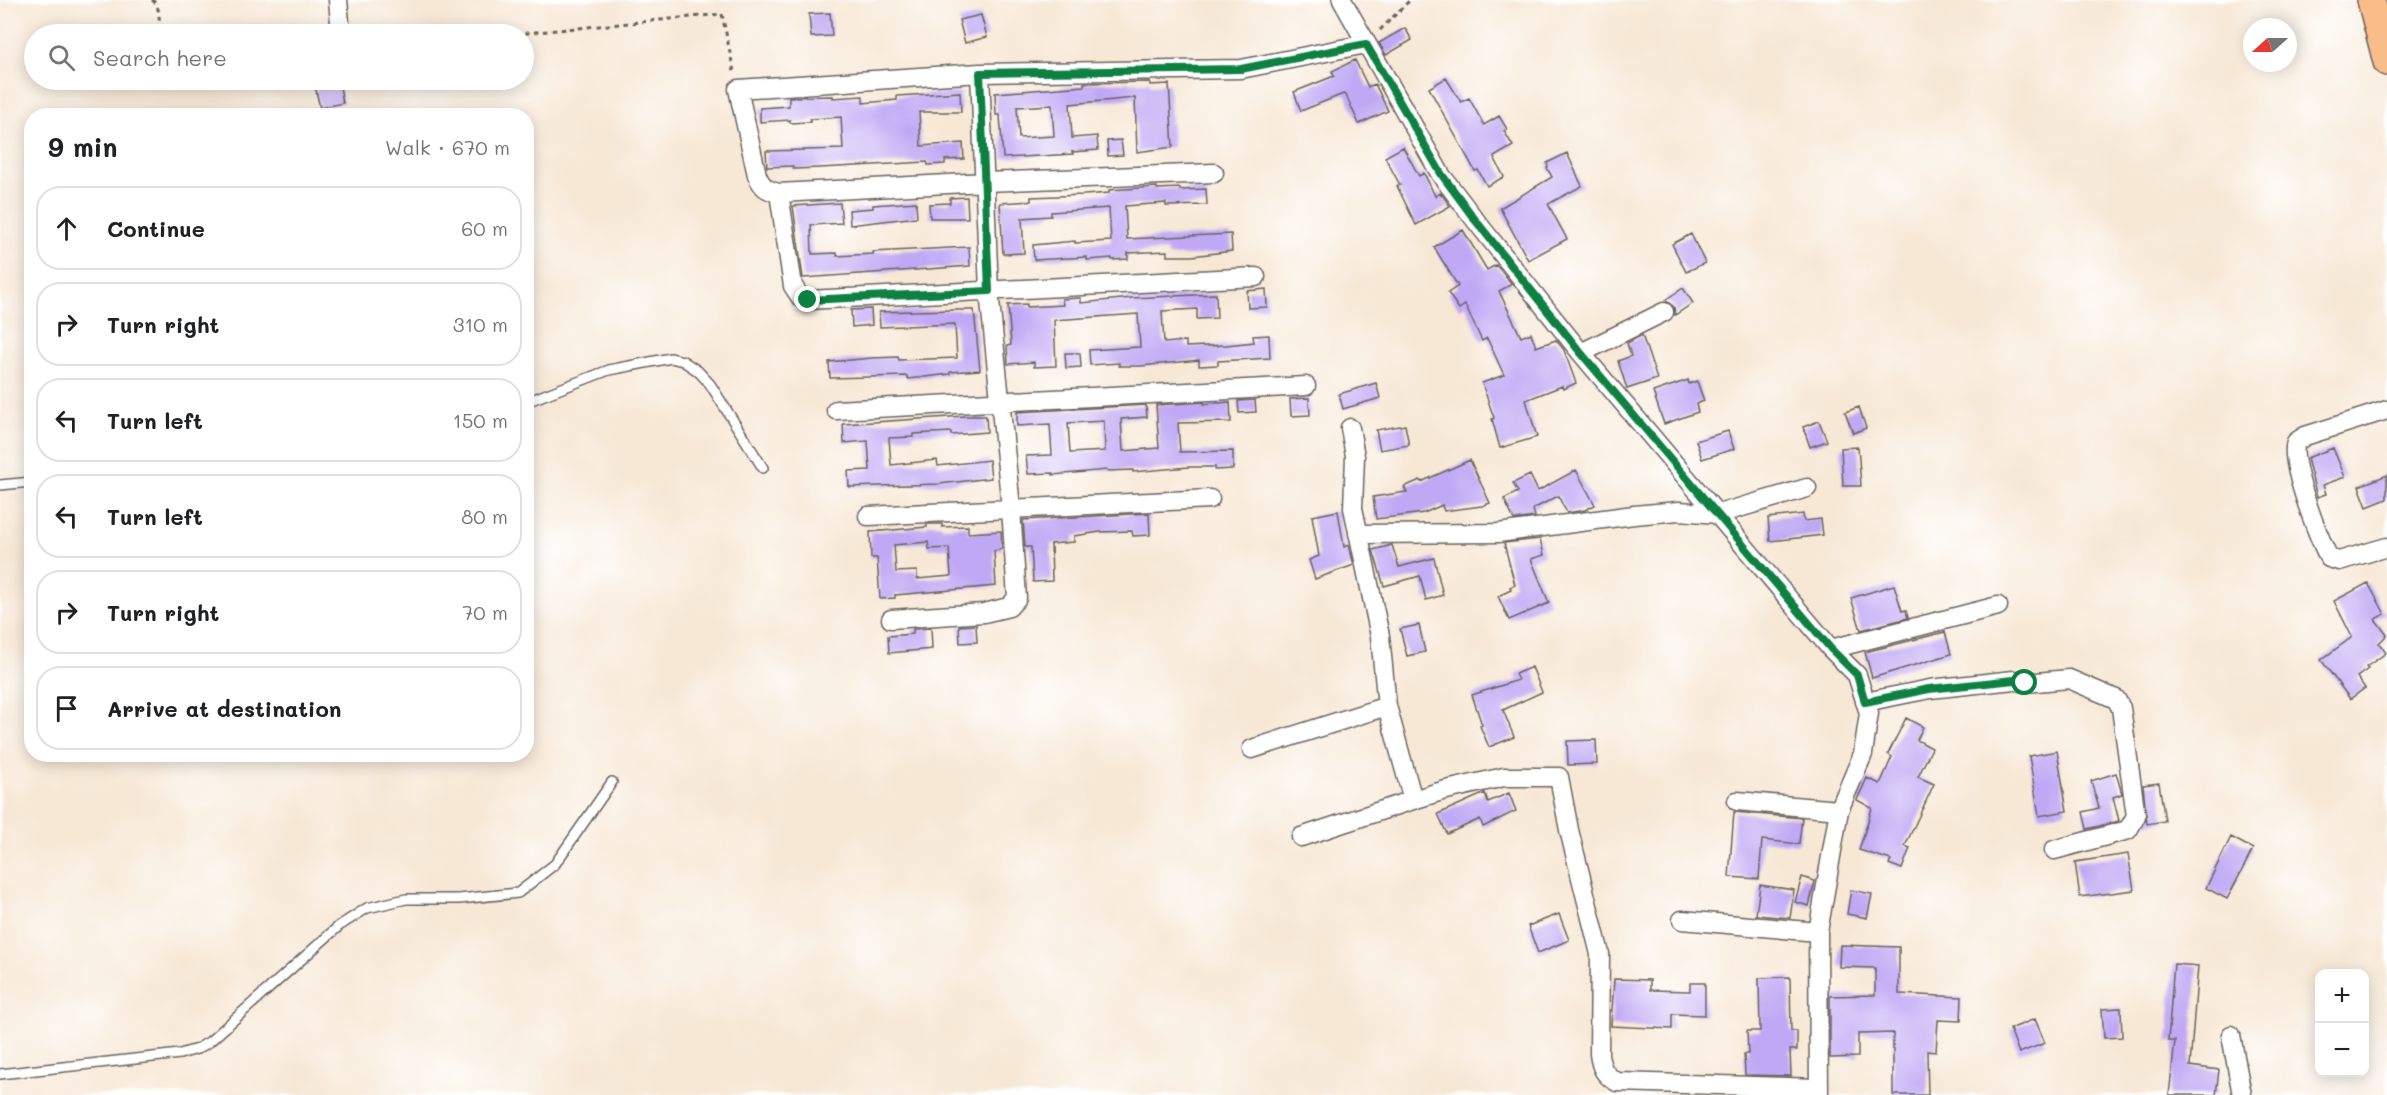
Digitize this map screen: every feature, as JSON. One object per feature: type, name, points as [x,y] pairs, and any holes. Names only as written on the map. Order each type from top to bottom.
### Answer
[{"type":"main road","points":[[2371,0],[2387,62]]},
{"type":"street","points":[[338,0],[340,24]]},
{"type":"street","points":[[1301,837],[1442,790],[1504,777],[1559,777],[1569,830],[1600,954],[1599,1054],[1606,1076],[1617,1082],[1818,1092],[1818,932],[1839,810],[1863,754],[1869,713],[1857,675],[1831,649],[1581,353],[1442,175],[1342,0]]},
{"type":"street","points":[[1215,173],[778,193],[767,190],[761,185],[756,175],[738,89],[980,73],[1241,69],[1366,44]]},
{"type":"street","points":[[891,619],[984,612],[1013,605],[1017,598],[1011,508],[989,291],[980,73]]},
{"type":"street","points":[[778,193],[793,286],[801,298],[808,300],[1256,277]]},
{"type":"street","points":[[1581,353],[1664,312]]},
{"type":"street","points":[[836,410],[1306,386]]},
{"type":"street","points":[[2387,410],[2305,436],[2296,442],[2293,450],[2299,481],[2329,558],[2339,561],[2387,547]]},
{"type":"street","points":[[1350,428],[1355,456],[1353,508],[1380,636],[1387,706],[1413,800]]},
{"type":"street","points":[[1358,534],[1498,533],[1680,511],[1718,514],[1807,488]]},
{"type":"street","points":[[868,516],[1210,499]]},
{"type":"street","points":[[1831,649],[1998,606]]},
{"type":"street","points":[[1865,702],[1929,689],[2014,680],[2025,683],[2069,679],[2115,699],[2121,708],[2136,816],[2128,830],[2054,850]]},
{"type":"street","points":[[1252,749],[1387,706]]},
{"type":"street","points":[[1737,801],[1839,810]]},
{"type":"street","points":[[1682,920],[1818,932]]},
{"type":"street","points":[[2231,1035],[2242,1095]]},
{"type":"lane","points":[[534,399],[609,370],[671,358],[698,370],[710,384],[763,468]]},
{"type":"lane","points":[[0,485],[24,483]]},
{"type":"lane","points":[[0,1074],[180,1054],[197,1049],[209,1042],[339,926],[367,908],[406,899],[459,899],[518,893],[555,864],[612,783]]},
{"type":"path","points":[[152,0],[157,4],[159,24]]},
{"type":"path","points":[[1366,44],[1410,0]]},
{"type":"path","points":[[534,32],[722,14],[738,89]]},
{"type":"building","points":[[830,13],[832,36],[811,37],[809,14]]},
{"type":"building","points":[[981,15],[987,37],[965,43],[959,20]]},
{"type":"building","points":[[1405,28],[1412,40],[1386,55],[1379,43]]},
{"type":"building","points":[[1355,60],[1368,87],[1375,84],[1388,111],[1359,124],[1346,95],[1343,94],[1301,111],[1294,92],[1334,76],[1332,71]]},
{"type":"building","points":[[1446,78],[1461,102],[1469,98],[1484,125],[1499,116],[1507,129],[1504,131],[1513,146],[1494,157],[1504,177],[1487,186],[1478,170],[1475,171],[1429,88]]},
{"type":"building","points":[[1084,83],[1169,84],[1173,147],[1137,152],[1135,98],[1070,104],[1072,138],[1097,136],[1098,150],[1072,152],[1073,154],[1003,158],[1000,115],[996,115],[995,93],[1084,86]],"holes":[[[1052,105],[1054,136],[1019,138],[1017,107]]]},
{"type":"building","points":[[316,90],[341,90],[343,103],[320,108]]},
{"type":"building","points":[[960,92],[961,112],[919,112],[921,146],[963,143],[964,159],[945,160],[945,164],[928,165],[927,162],[793,169],[793,166],[767,167],[766,151],[843,149],[841,117],[810,119],[810,122],[790,123],[790,120],[760,122],[760,108],[789,106],[789,97],[863,96],[863,103],[897,100],[897,96]]},
{"type":"building","points":[[1121,140],[1123,155],[1108,156],[1107,141]]},
{"type":"building","points":[[1403,147],[1419,176],[1424,173],[1435,196],[1441,193],[1450,206],[1416,225],[1397,186],[1400,185],[1385,157]]},
{"type":"building","points":[[1567,153],[1582,186],[1548,204],[1567,239],[1528,260],[1500,208],[1552,177],[1547,163]]},
{"type":"building","points":[[1157,187],[1157,189],[1180,188],[1180,190],[1206,189],[1207,205],[1166,206],[1166,203],[1125,206],[1127,239],[1231,234],[1232,251],[1192,256],[1167,256],[1167,251],[1128,253],[1128,259],[1112,260],[1112,258],[1087,260],[1087,257],[1034,260],[1033,245],[1075,241],[1075,243],[1111,241],[1109,208],[1051,212],[1051,216],[1022,218],[1024,253],[1003,254],[1000,203],[1031,201],[1031,197],[1084,195],[1109,193],[1109,190]]},
{"type":"building","points":[[967,197],[968,218],[930,218],[929,204],[950,203],[950,198]]},
{"type":"building","points":[[916,202],[917,217],[850,225],[849,210],[873,208],[873,205]]},
{"type":"building","points":[[840,203],[842,223],[811,225],[812,254],[837,253],[837,256],[969,247],[970,266],[803,278],[793,206]]},
{"type":"building","points":[[1463,230],[1487,270],[1496,265],[1512,284],[1499,291],[1521,337],[1531,333],[1536,347],[1556,340],[1564,350],[1576,383],[1526,400],[1537,437],[1500,448],[1492,419],[1494,418],[1482,383],[1504,375],[1487,338],[1482,341],[1465,305],[1459,309],[1448,293],[1458,286],[1434,247]]},
{"type":"building","points":[[1691,234],[1705,263],[1686,272],[1672,244]]},
{"type":"building","points":[[1683,288],[1693,303],[1675,315],[1674,307],[1665,300]]},
{"type":"building","points":[[1266,289],[1267,307],[1248,308],[1247,291]]},
{"type":"building","points":[[1216,294],[1217,318],[1197,319],[1197,309],[1162,311],[1164,343],[1186,341],[1186,347],[1226,345],[1254,342],[1253,336],[1269,335],[1270,358],[1218,361],[1218,365],[1199,366],[1199,360],[1141,366],[1119,366],[1119,363],[1090,365],[1089,350],[1140,347],[1138,314],[1054,320],[1056,366],[1034,367],[1034,362],[1008,364],[1007,346],[1011,345],[1008,305],[1027,304],[1027,307],[1063,305],[1062,299],[1081,298],[1081,303]]},
{"type":"building","points":[[871,309],[872,325],[852,327],[851,310]]},
{"type":"building","points":[[974,310],[980,370],[908,379],[907,376],[830,378],[829,362],[898,357],[899,360],[957,358],[955,324],[880,327],[879,312]]},
{"type":"building","points":[[1642,335],[1657,379],[1627,389],[1618,361],[1631,356],[1627,343]]},
{"type":"building","points":[[1065,353],[1080,353],[1081,367],[1066,368]]},
{"type":"building","points":[[1688,380],[1689,384],[1697,381],[1704,401],[1696,404],[1698,412],[1664,424],[1653,392]]},
{"type":"building","points":[[1376,383],[1380,398],[1343,409],[1339,394]]},
{"type":"building","points":[[1309,398],[1310,415],[1291,416],[1290,399]]},
{"type":"building","points":[[1255,400],[1256,412],[1239,413],[1238,401]]},
{"type":"building","points":[[1230,402],[1231,422],[1178,423],[1180,452],[1233,451],[1233,469],[1215,470],[1215,467],[1189,467],[1133,472],[1133,470],[1107,470],[1053,475],[1053,473],[1028,474],[1026,456],[1052,455],[1050,424],[1017,426],[1017,412],[1146,405],[1147,417],[1121,419],[1123,451],[1159,448],[1156,405]],"holes":[[[1104,421],[1105,451],[1070,453],[1068,423]]]},
{"type":"building","points":[[1859,407],[1866,428],[1853,433],[1845,412]]},
{"type":"building","points":[[986,416],[987,432],[951,435],[951,432],[913,434],[913,437],[889,438],[891,465],[937,460],[938,466],[989,460],[991,478],[939,484],[849,487],[848,471],[870,470],[868,441],[844,443],[843,424]]},
{"type":"building","points":[[1819,421],[1827,441],[1810,447],[1803,427]]},
{"type":"building","points":[[1405,425],[1409,445],[1380,450],[1376,430]]},
{"type":"building","points":[[1728,431],[1734,449],[1702,459],[1696,441]]},
{"type":"building","points":[[1858,447],[1861,486],[1843,486],[1841,448]]},
{"type":"building","points":[[2333,448],[2345,477],[2323,485],[2326,494],[2317,497],[2307,458]]},
{"type":"building","points":[[1470,460],[1490,503],[1444,511],[1442,505],[1424,513],[1376,519],[1373,497],[1407,492],[1404,487],[1420,480],[1421,482]]},
{"type":"building","points":[[1576,470],[1595,505],[1585,510],[1567,513],[1558,496],[1533,509],[1535,517],[1514,520],[1504,499],[1518,492],[1513,483],[1530,475],[1538,491]]},
{"type":"building","points":[[2387,475],[2387,499],[2367,507],[2359,486]]},
{"type":"building","points":[[1338,511],[1344,547],[1349,545],[1354,565],[1315,579],[1309,560],[1319,556],[1312,516]]},
{"type":"building","points":[[1149,513],[1150,535],[1133,536],[1132,531],[1100,532],[1074,536],[1074,542],[1051,544],[1052,581],[1033,582],[1031,547],[1025,547],[1023,520]]},
{"type":"building","points":[[1803,514],[1804,521],[1821,519],[1823,535],[1770,541],[1768,518]]},
{"type":"building","points":[[927,524],[942,524],[942,527],[968,526],[968,533],[1001,531],[1002,549],[994,551],[996,586],[895,595],[895,598],[880,599],[877,558],[871,558],[870,532],[927,527]],"holes":[[[928,542],[929,549],[949,548],[951,576],[917,579],[917,571],[896,572],[894,545]]]},
{"type":"building","points":[[1540,539],[1544,555],[1531,559],[1549,603],[1509,620],[1498,596],[1511,590],[1510,587],[1515,585],[1504,543]]},
{"type":"building","points":[[1392,545],[1399,567],[1434,558],[1443,595],[1426,600],[1420,576],[1384,586],[1373,550]]},
{"type":"building","points":[[2368,583],[2385,614],[2375,619],[2387,635],[2379,643],[2386,653],[2366,667],[2368,669],[2357,677],[2365,688],[2350,699],[2321,660],[2352,637],[2334,601]]},
{"type":"building","points":[[1894,585],[1902,611],[1906,610],[1908,618],[1861,630],[1851,598]]},
{"type":"building","points":[[976,625],[977,642],[960,643],[959,626]]},
{"type":"building","points":[[1419,625],[1425,652],[1407,656],[1400,629]]},
{"type":"building","points":[[931,628],[932,649],[889,653],[888,636],[913,634],[913,629]]},
{"type":"building","points":[[1945,632],[1951,654],[1872,678],[1865,652]]},
{"type":"building","points":[[1532,667],[1542,692],[1503,710],[1514,737],[1489,747],[1480,726],[1482,725],[1472,695],[1518,680],[1515,674]]},
{"type":"building","points":[[1906,718],[1923,727],[1917,740],[1932,748],[1918,777],[1934,784],[1905,846],[1910,848],[1902,869],[1889,864],[1891,860],[1859,850],[1872,808],[1857,800],[1867,778],[1880,784],[1892,757],[1888,754]]},
{"type":"building","points":[[1596,740],[1597,764],[1568,765],[1567,741]]},
{"type":"building","points":[[2057,751],[2067,811],[2039,816],[2029,756]]},
{"type":"building","points":[[2116,773],[2122,794],[2113,797],[2119,821],[2087,829],[2083,812],[2099,808],[2091,781]]},
{"type":"building","points":[[2159,783],[2165,821],[2147,824],[2143,785]]},
{"type":"building","points":[[1485,793],[1488,802],[1509,793],[1516,811],[1483,827],[1480,819],[1447,834],[1438,814]]},
{"type":"building","points":[[1734,812],[1802,818],[1799,844],[1762,840],[1759,879],[1729,877]]},
{"type":"building","points":[[2231,837],[2253,849],[2227,899],[2206,888]]},
{"type":"building","points":[[2128,854],[2134,890],[2080,897],[2075,862]]},
{"type":"building","points":[[1802,877],[1815,881],[1809,906],[1795,902]]},
{"type":"building","points":[[1760,885],[1794,890],[1790,918],[1756,915]]},
{"type":"building","points":[[1851,890],[1872,894],[1867,918],[1847,914]]},
{"type":"building","points":[[1559,914],[1569,940],[1538,953],[1528,926]]},
{"type":"building","points":[[1840,945],[1899,947],[1899,994],[1962,997],[1961,1021],[1938,1020],[1936,1052],[1927,1051],[1928,1095],[1893,1095],[1893,1033],[1858,1034],[1858,1057],[1830,1058],[1830,996],[1875,995],[1875,968],[1839,967]]},
{"type":"building","points":[[2174,964],[2198,966],[2190,1066],[2219,1070],[2216,1095],[2169,1095],[2175,1041],[2168,1041]]},
{"type":"building","points":[[1790,977],[1791,1031],[1797,1031],[1797,1050],[1790,1050],[1791,1076],[1745,1075],[1744,1054],[1748,1054],[1747,1031],[1760,1031],[1759,978]]},
{"type":"building","points":[[1614,979],[1650,980],[1650,990],[1690,991],[1690,983],[1705,983],[1705,1015],[1672,1014],[1672,1029],[1611,1026]]},
{"type":"building","points":[[2121,1008],[2122,1037],[2104,1038],[2102,1009]]},
{"type":"building","points":[[2035,1019],[2045,1043],[2019,1053],[2010,1029]]},
{"type":"route","points":[[808,300],[989,291],[980,73],[1241,69],[1366,44],[1442,175],[1476,221],[1581,353],[1831,649],[1857,675],[1865,702],[1929,689],[2014,680],[2025,683]]}]
